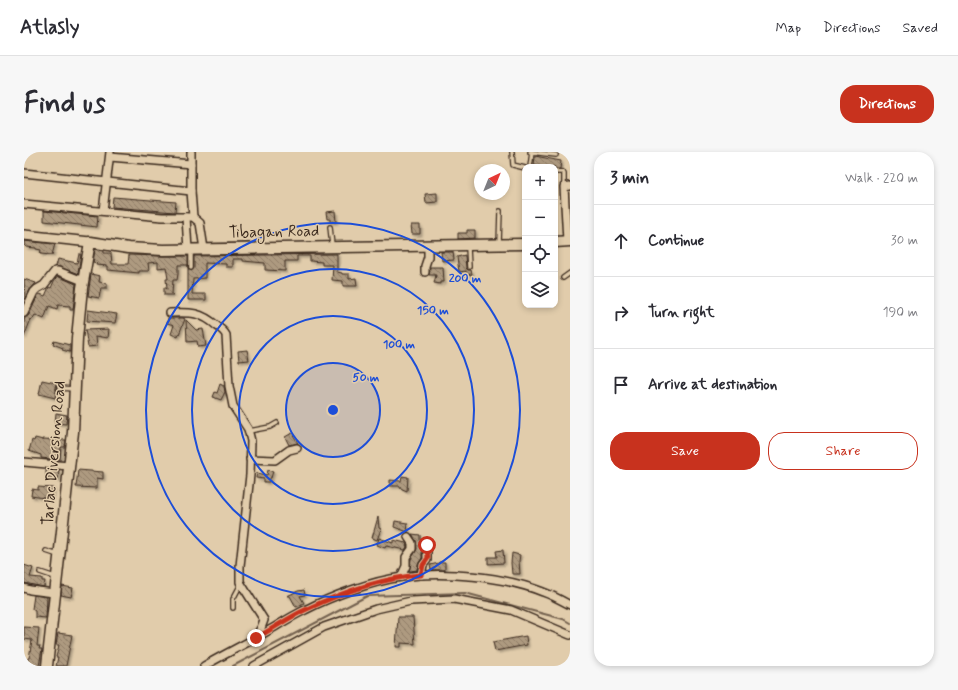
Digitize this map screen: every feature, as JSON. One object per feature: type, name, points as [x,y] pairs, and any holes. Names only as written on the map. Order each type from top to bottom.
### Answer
[{"type":"main road","points":[[558,242],[568,241]]},
{"type":"main road","name":"Tibagan Road","points":[[90,242],[128,248],[189,246],[204,249],[522,244]]},
{"type":"main road","name":"Tarlac Diversion Road","points":[[47,666],[73,432],[74,389],[83,281],[90,242]]},
{"type":"street","points":[[189,246],[191,152]]},
{"type":"street","points":[[103,211],[110,154],[191,164]]},
{"type":"street","points":[[24,173],[191,191]]},
{"type":"street","points":[[567,187],[568,241]]},
{"type":"street","points":[[24,204],[162,217],[190,217],[200,223],[204,249]]},
{"type":"street","name":"Tibagan Road","points":[[24,235],[90,242]]},
{"type":"street","points":[[189,246],[202,238]]},
{"type":"street","points":[[425,272],[428,257],[428,246]]},
{"type":"street","points":[[24,312],[34,292],[44,285],[55,271],[83,281]]},
{"type":"street","points":[[170,313],[195,313],[205,316],[225,333],[229,386],[233,406],[249,431],[251,441],[247,501],[240,566],[241,584],[264,620],[256,638]]},
{"type":"street","points":[[250,459],[275,460],[289,450],[297,448]]},
{"type":"street","points":[[24,462],[69,466]]},
{"type":"street","points":[[401,577],[406,566],[406,557],[412,549],[412,543],[408,537]]},
{"type":"street","points":[[421,575],[423,565],[428,558],[427,545]]},
{"type":"street","points":[[204,666],[306,609],[338,595],[375,583],[401,577],[421,575],[464,575],[513,583],[543,592],[570,605]]},
{"type":"street","points":[[24,588],[54,593]]},
{"type":"street","points":[[254,666],[324,627],[376,609],[411,601],[454,599],[511,610],[570,635]]},
{"type":"lane","points":[[512,152],[513,165],[522,167]]},
{"type":"lane","points":[[530,164],[531,152],[556,154]]},
{"type":"lane","points":[[558,172],[563,172],[567,187]]},
{"type":"lane","points":[[499,245],[500,211]]},
{"type":"lane","points":[[330,227],[332,246]]},
{"type":"lane","points":[[468,245],[469,266]]},
{"type":"lane","points":[[189,246],[191,268]]},
{"type":"lane","points":[[562,278],[570,273]]},
{"type":"lane","points":[[59,388],[74,389]]},
{"type":"lane","points":[[249,431],[277,423]]},
{"type":"lane","points":[[46,551],[59,555]]},
{"type":"lane","points":[[40,572],[56,578]]},
{"type":"lane","points":[[233,608],[232,604],[234,596],[241,584]]},
{"type":"building","points":[[535,156],[561,161],[560,169],[558,169],[558,164],[534,164]]},
{"type":"building","points":[[437,193],[437,202],[426,203],[425,194]]},
{"type":"building","points":[[113,197],[176,202],[175,212],[112,207]]},
{"type":"building","points":[[44,211],[98,216],[97,227],[44,221]]},
{"type":"building","points":[[335,211],[336,222],[330,222],[330,219],[327,219],[326,212]]},
{"type":"building","points":[[411,225],[420,225],[420,234],[412,234]]},
{"type":"building","points":[[467,230],[475,230],[475,238],[458,239],[458,233],[467,233]]},
{"type":"building","points":[[24,241],[55,244],[52,255],[40,254],[41,250],[26,247],[24,245]]},
{"type":"building","points":[[95,249],[104,251],[104,253],[111,253],[112,264],[128,264],[129,255],[188,256],[188,265],[178,265],[177,280],[173,280],[172,294],[174,295],[164,295],[164,287],[167,289],[166,279],[168,279],[166,267],[158,268],[158,262],[148,263],[149,271],[139,271],[139,273],[108,270],[108,266],[96,265],[97,263],[93,262]]},
{"type":"building","points":[[441,252],[453,252],[454,260],[442,261]]},
{"type":"building","points":[[79,254],[81,254],[78,274],[56,266],[58,259],[77,263]]},
{"type":"building","points":[[337,254],[337,272],[349,274],[349,279],[356,278],[357,286],[343,286],[343,281],[332,280],[333,265],[322,265],[322,262],[310,261],[310,256],[297,256],[297,261],[285,261],[285,271],[265,270],[265,263],[243,261],[243,259],[233,259],[233,267],[226,267],[226,264],[205,263],[205,278],[193,279],[192,294],[206,294],[206,300],[188,300],[188,268],[191,271],[194,268],[194,256]]},
{"type":"building","points":[[465,255],[466,268],[471,270],[472,274],[466,275],[466,271],[459,272],[457,257]]},
{"type":"building","points":[[430,267],[443,267],[444,282],[440,282],[440,284],[434,283],[436,275],[429,275]]},
{"type":"building","points":[[91,274],[100,276],[99,282],[107,283],[107,288],[101,288],[99,298],[88,296]]},
{"type":"building","points":[[57,276],[76,284],[73,310],[70,310],[70,306],[58,305],[57,309],[49,306],[44,319],[35,315],[32,320],[31,319],[24,337],[25,318],[29,315],[38,295],[40,294],[45,296],[49,287],[51,288]]},
{"type":"building","points":[[24,279],[36,283],[30,290],[25,300]]},
{"type":"building","points":[[88,310],[117,314],[115,323],[87,321]]},
{"type":"building","points":[[168,318],[185,319],[178,337],[171,334],[174,325],[167,323]]},
{"type":"building","points":[[186,320],[196,330],[203,329],[206,346],[198,347],[197,341],[187,342]]},
{"type":"building","points":[[109,329],[108,338],[96,336],[97,346],[88,347],[85,330]]},
{"type":"building","points":[[54,341],[70,345],[70,352],[62,350],[63,348],[53,344]]},
{"type":"building","points":[[247,350],[249,360],[239,361],[238,351]]},
{"type":"building","points":[[42,380],[56,383],[55,398],[39,394]]},
{"type":"building","points":[[220,384],[224,386],[225,392],[221,400],[213,397],[215,392],[217,393]]},
{"type":"building","points":[[56,413],[67,415],[66,424],[55,423]]},
{"type":"building","points":[[292,433],[298,443],[289,445],[285,437]]},
{"type":"building","points":[[35,438],[43,440],[66,440],[65,447],[61,447],[60,460],[41,458],[41,455],[29,451],[32,440],[34,441]]},
{"type":"building","points":[[46,469],[59,470],[58,479],[46,477]]},
{"type":"building","points":[[78,470],[103,472],[103,479],[97,478],[97,488],[76,487]]},
{"type":"building","points":[[268,470],[273,471],[269,482],[264,482],[264,479],[256,478],[257,473],[267,475]]},
{"type":"building","points":[[402,476],[408,477],[407,491],[400,488],[400,486],[390,486],[390,480],[401,481]]},
{"type":"building","points":[[38,487],[53,488],[51,499],[31,496],[32,489],[38,490]]},
{"type":"building","points":[[378,517],[379,528],[381,529],[377,540],[372,538]]},
{"type":"building","points":[[395,521],[407,523],[408,532],[394,527]]},
{"type":"building","points":[[412,534],[420,535],[420,540],[424,541],[422,545],[422,558],[418,564],[417,570],[409,571],[411,559],[417,549],[416,541]]},
{"type":"building","points":[[379,538],[393,543],[393,540],[406,543],[407,547],[405,550],[386,546],[385,548],[377,545]]},
{"type":"building","points":[[503,550],[504,563],[488,564],[488,557],[497,557],[496,551]]},
{"type":"building","points":[[512,553],[520,555],[520,574],[512,574]]},
{"type":"building","points":[[445,562],[445,570],[431,570],[430,565]]},
{"type":"building","points":[[24,565],[33,568],[30,577],[42,578],[42,581],[45,581],[44,587],[24,583]]},
{"type":"building","points":[[62,586],[73,588],[71,597],[61,595]]},
{"type":"building","points":[[304,590],[305,595],[300,596],[304,603],[296,607],[290,596],[287,596]]},
{"type":"building","points":[[34,595],[47,597],[46,618],[35,617],[35,611],[32,609]]},
{"type":"building","points":[[398,617],[413,617],[415,644],[401,643],[401,647],[396,647]]},
{"type":"building","points":[[24,627],[39,628],[37,646],[40,646],[39,649],[42,649],[39,666],[27,665],[32,640],[24,639]]},
{"type":"building","points":[[58,633],[72,635],[66,666],[56,666],[58,657],[56,657],[59,645],[56,645]]},
{"type":"building","points":[[526,636],[527,645],[495,651],[493,642]]},
{"type":"waterway","points":[[233,666],[367,596],[465,593],[563,619],[570,623]]},
{"type":"route","points":[[256,638],[306,609],[338,595],[375,583],[401,577],[421,575],[423,565],[428,558],[427,545]]}]
